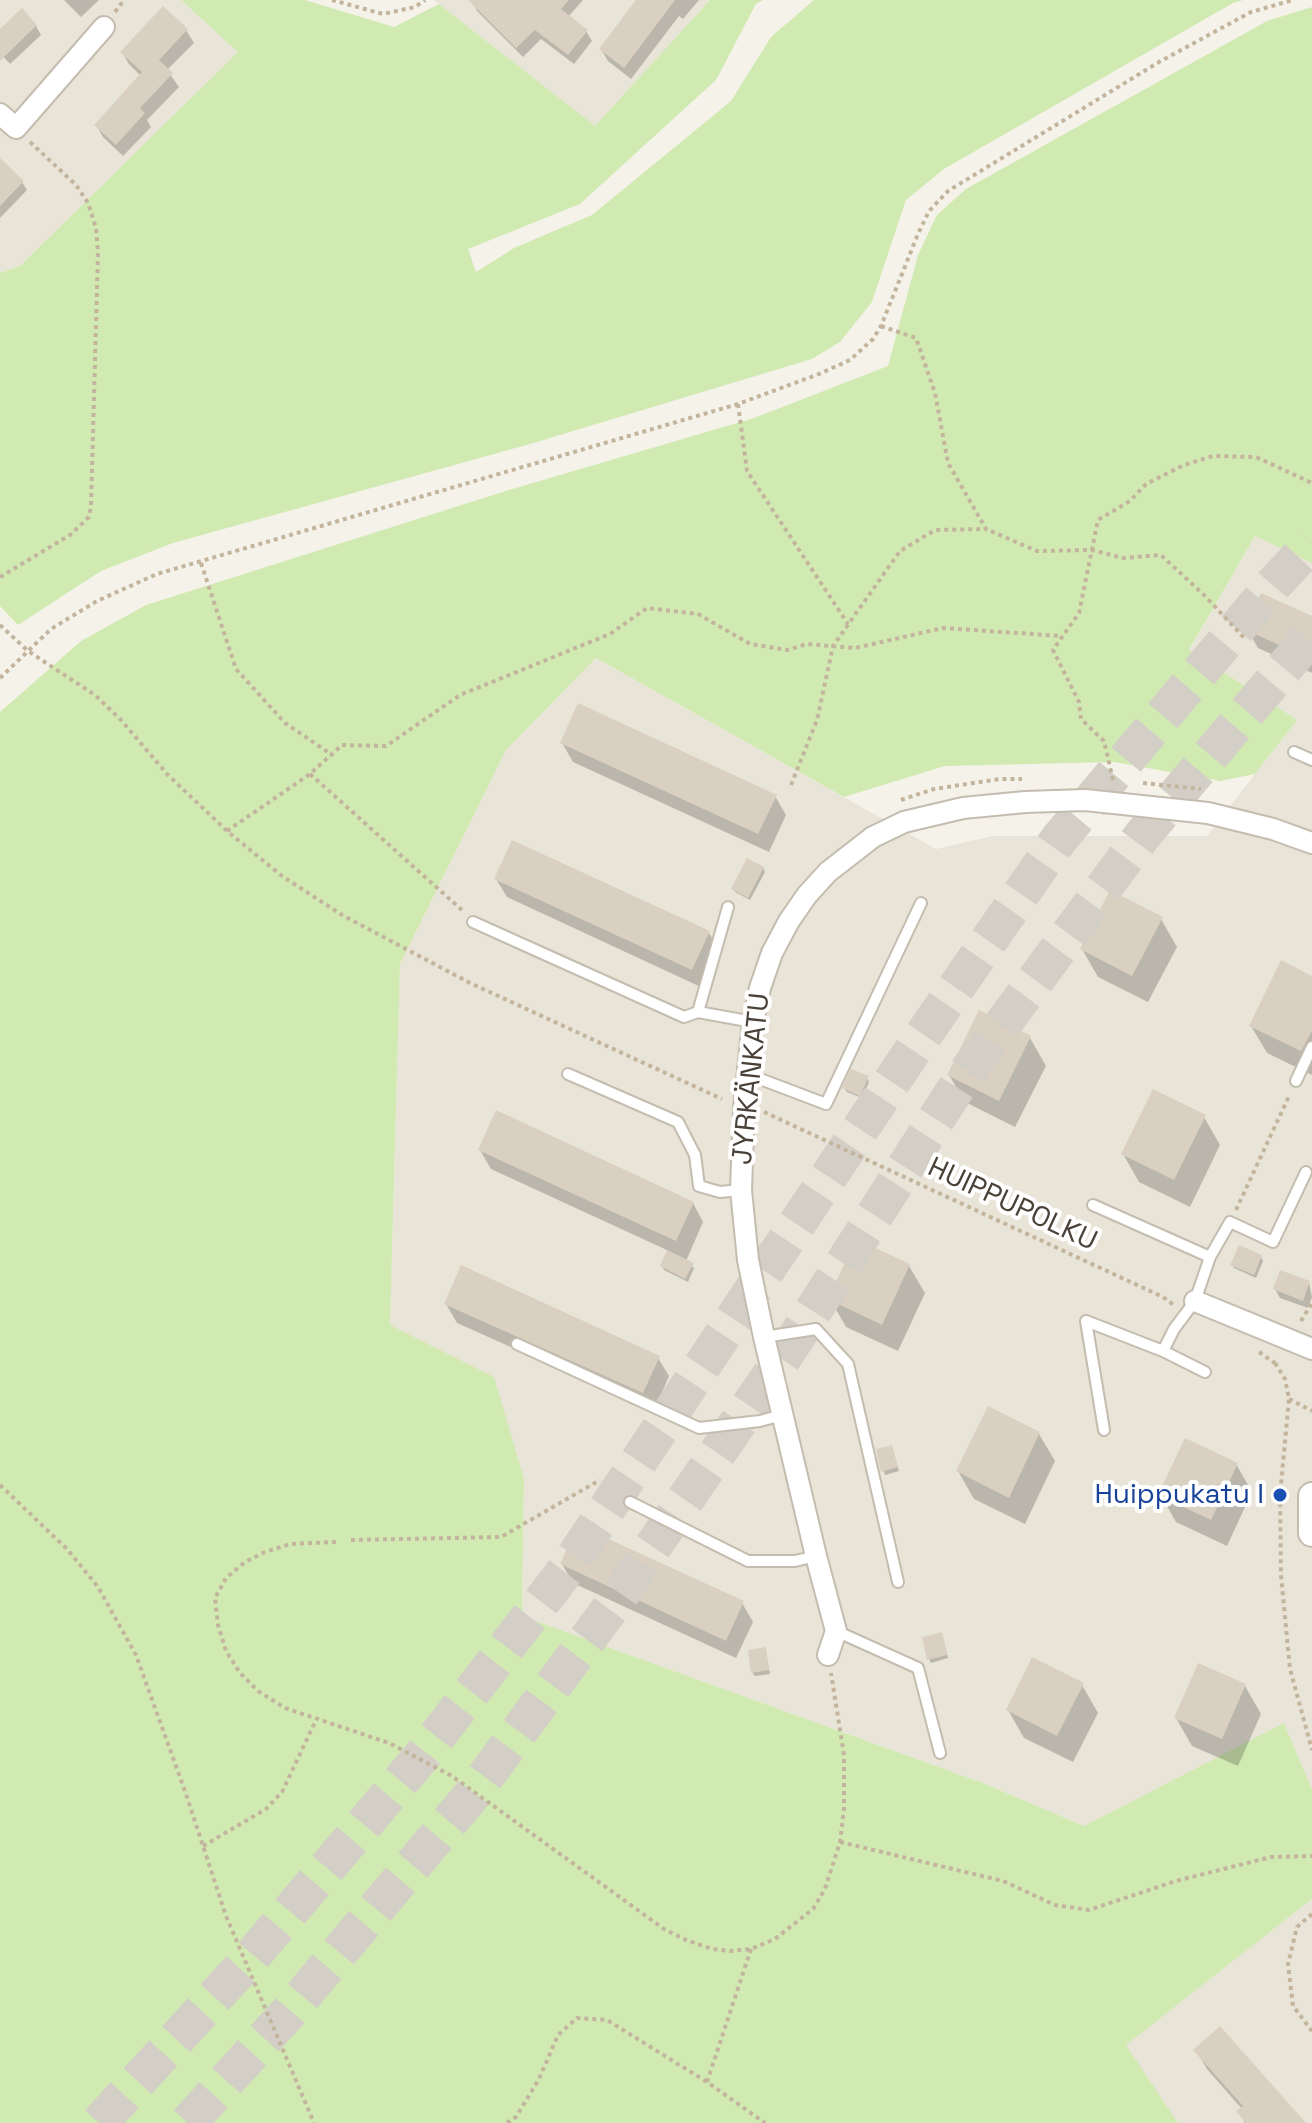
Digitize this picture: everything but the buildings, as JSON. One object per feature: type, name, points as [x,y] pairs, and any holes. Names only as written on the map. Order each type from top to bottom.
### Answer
[{"type":"street","points":[[0,114],[16,128],[104,27]]},
{"type":"street","name":"JYRKÄNKATU","points":[[836,1631],[764,1337],[748,1260],[741,1190],[744,1108],[753,1022],[772,953],[789,921],[807,895],[847,855],[873,837],[904,822],[963,808],[1085,800],[1208,813],[1273,829],[1312,843]]},
{"type":"street","points":[[1190,1308],[1312,1349]]},
{"type":"street","points":[[1312,1496],[1312,1533]]},
{"type":"street","points":[[828,1655],[836,1631]]},
{"type":"lane","points":[[1294,752],[1312,760]]},
{"type":"lane","points":[[747,1074],[826,1104],[921,903]]},
{"type":"lane","points":[[698,1012],[728,907]]},
{"type":"lane","points":[[473,922],[684,1017],[698,1012],[753,1022]]},
{"type":"lane","points":[[1296,1081],[1312,1047]]},
{"type":"lane","points":[[568,1074],[678,1122],[695,1155],[699,1186],[720,1192],[741,1190]]},
{"type":"lane","points":[[1163,1351],[1190,1308],[1210,1257],[1230,1222],[1273,1242],[1306,1172]]},
{"type":"lane","points":[[1093,1205],[1210,1257]]},
{"type":"lane","points":[[1104,1430],[1086,1321],[1163,1351],[1205,1372]]},
{"type":"lane","points":[[764,1337],[816,1329],[848,1364],[898,1582]]},
{"type":"lane","points":[[517,1344],[699,1428],[760,1421],[782,1415]]},
{"type":"lane","points":[[630,1502],[748,1561],[795,1561],[816,1556]]},
{"type":"lane","points":[[836,1631],[918,1668],[940,1753]]},
{"type":"path","points":[[332,0],[383,14],[415,7],[425,0]]},
{"type":"path","points":[[0,678],[51,629],[97,601],[157,574],[738,404],[850,360],[873,339],[881,326],[929,211],[948,191],[1159,62],[1251,12],[1293,0]]},
{"type":"path","points":[[0,577],[70,535],[84,523],[91,506],[98,252],[96,228],[88,203],[76,185],[16,128]]},
{"type":"path","points":[[881,326],[916,338],[935,393],[948,463],[986,529]]},
{"type":"path","points":[[738,404],[747,471],[848,624]]},
{"type":"path","points":[[1101,779],[1113,780],[1104,741],[1081,719],[1079,702],[1053,650],[1079,613],[1098,520],[1130,501],[1146,484],[1184,465],[1213,456],[1256,457],[1311,482]]},
{"type":"path","points":[[791,785],[817,720],[833,646],[900,551],[935,530],[986,529],[1037,551],[1092,550],[1123,558],[1161,555],[1246,640]]},
{"type":"path","points":[[200,562],[236,669],[285,723],[332,755]]},
{"type":"path","points":[[227,831],[310,774],[342,745],[386,746],[460,695],[610,634],[647,608],[698,614],[750,644],[787,650],[807,644],[855,648],[943,628],[1062,636]]},
{"type":"path","points":[[0,625],[28,651],[95,695],[167,774],[227,831],[282,876],[342,915],[470,983],[722,1099],[724,1086]]},
{"type":"path","points":[[310,774],[473,922]]},
{"type":"path","points":[[889,805],[934,789],[1000,779],[1031,779]]},
{"type":"path","points":[[1128,781],[1205,790]]},
{"type":"path","points":[[1230,1222],[1296,1081]]},
{"type":"path","name":"HUIPPUPOLKU","points":[[722,1099],[722,1107],[767,1112],[1190,1308]]},
{"type":"path","points":[[1251,1346],[1275,1363]]},
{"type":"path","points":[[1289,1399],[1312,1411]]},
{"type":"path","points":[[351,1540],[501,1537],[600,1480]]},
{"type":"path","points":[[0,1485],[67,1549],[98,1587],[136,1655],[226,1916],[314,2123]]},
{"type":"path","points":[[336,1542],[290,1544],[265,1552],[245,1562],[226,1578],[215,1598],[218,1625],[226,1651],[240,1673],[258,1691],[285,1708],[389,1743],[452,1776],[664,1929],[712,1949],[751,1949],[775,1939],[813,1909],[825,1889],[840,1842],[844,1809],[844,1755],[828,1655]]},
{"type":"path","points":[[203,1846],[266,1809],[282,1792],[316,1720]]},
{"type":"path","points":[[840,1842],[1003,1881],[1055,1905],[1089,1910],[1176,1881],[1271,1857],[1312,1856]]},
{"type":"path","points":[[1312,1914],[1297,1927],[1288,1964],[1293,2006],[1312,2031]]},
{"type":"path","points":[[707,2082],[751,1949]]},
{"type":"path","points":[[507,2123],[516,2117],[539,2079],[558,2035],[577,2018],[607,2020],[707,2082],[765,2123]]},
{"type":"shaded area","points":[[0,0],[181,0],[239,52],[20,266],[0,273]]},
{"type":"shaded area","points":[[434,0],[710,0],[595,127]]},
{"type":"shaded area","points":[[1255,536],[1312,563],[1312,1790],[1284,1724],[1084,1826],[983,1783],[522,1616],[524,1479],[390,1325],[400,964],[506,750],[596,658],[936,849],[993,836],[1207,836],[1297,720],[1189,651]]},
{"type":"shaded area","points":[[1312,1899],[1312,2123],[1178,2123],[1125,2045]]},
{"type":"green space","points":[[181,0],[305,0],[394,27],[439,4],[595,126],[710,0],[763,0],[756,4],[716,80],[580,204],[468,249],[476,272],[514,248],[592,215],[731,101],[771,37],[814,0],[1243,0],[944,169],[906,200],[872,302],[840,342],[812,359],[530,444],[173,543],[101,571],[18,625],[0,606],[0,273],[20,266],[238,52]]},
{"type":"green space","points":[[1312,7],[1312,563],[1255,536],[1189,650],[1297,720],[1255,774],[1220,781],[1114,762],[945,766],[844,797],[596,658],[506,750],[400,964],[390,1325],[494,1377],[524,1479],[522,1616],[983,1783],[1084,1826],[1284,1723],[1312,1790],[1312,1899],[1126,2045],[1178,2123],[0,2123],[0,712],[81,641],[146,605],[509,490],[754,418],[888,366],[918,255],[937,215],[966,189],[1267,21]]},
{"type":"tunnel","points":[[99,2123],[247,1962],[421,1757],[566,1570],[913,1050],[1059,839],[1312,543]]},
{"type":"tunnel","points":[[188,2123],[288,2013],[471,1796],[615,1602],[788,1350],[960,1082],[1142,836],[1312,635]]},
{"type":"place","name":"Huippukatu I","points":[[1280,1495]]}]
